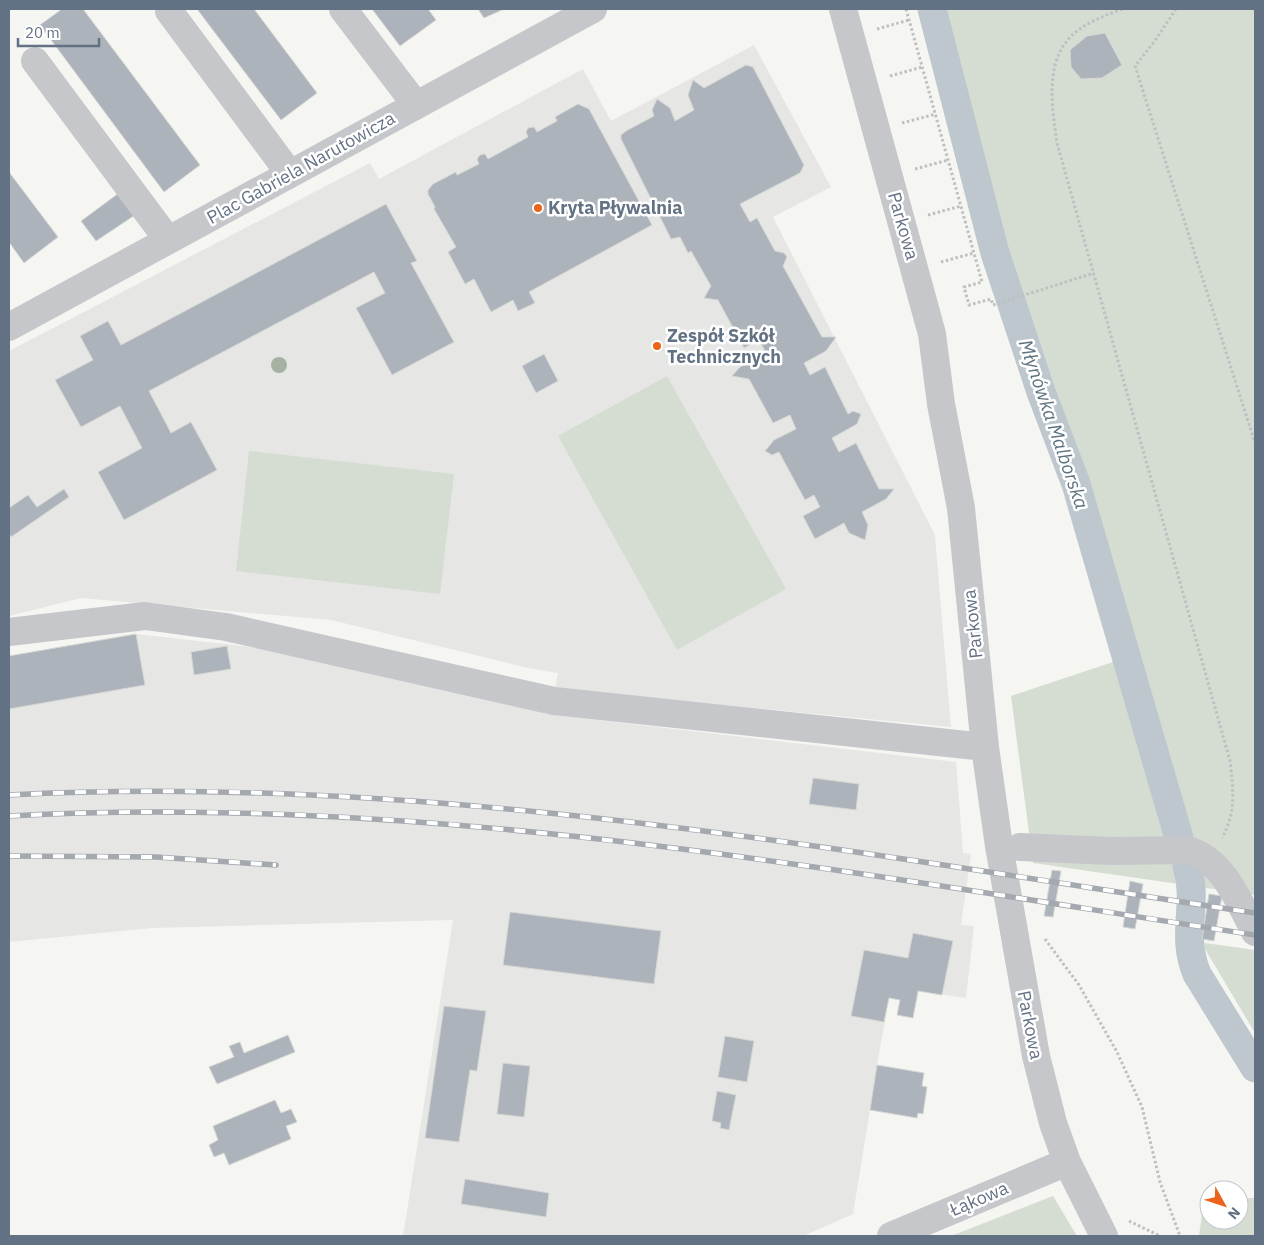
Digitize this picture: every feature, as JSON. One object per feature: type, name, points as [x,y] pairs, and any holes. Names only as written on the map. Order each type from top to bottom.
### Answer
[{"type":"street","points":[[343,9],[416,105]]},
{"type":"street","name":"Parkowa","points":[[843,9],[932,334],[942,404],[961,508],[985,747],[1002,864],[1032,1036],[1053,1123],[1067,1162],[1104,1236]]},
{"type":"street","points":[[169,11],[290,174]]},
{"type":"street","name":"Plac Gabriela Narutowicza","points":[[9,327],[416,105],[575,13]]},
{"type":"street","points":[[35,62],[168,240]]},
{"type":"street","points":[[9,632],[145,616],[226,627],[554,701],[985,747]]},
{"type":"street","points":[[1020,847],[1111,851],[1187,850],[1206,858],[1229,882],[1255,932]]},
{"type":"street","name":"Łąkowa","points":[[891,1236],[1067,1162]]},
{"type":"path","points":[[906,9],[982,282],[964,287],[969,305],[992,299],[993,305],[1094,273]]},
{"type":"path","points":[[1122,9],[1076,31],[1056,62],[1052,91],[1058,142],[1230,761],[1234,798],[1228,826],[1219,843],[1206,858]]},
{"type":"path","points":[[1176,9],[1135,66],[1255,443]]},
{"type":"path","points":[[879,29],[910,20]]},
{"type":"path","points":[[891,76],[922,67]]},
{"type":"path","points":[[904,122],[936,114]]},
{"type":"path","points":[[916,169],[948,160]]},
{"type":"path","points":[[928,215],[961,206]]},
{"type":"path","points":[[941,262],[974,253]]},
{"type":"path","points":[[1044,938],[1078,985],[1117,1052],[1142,1107],[1160,1182],[1180,1236]]},
{"type":"shaded area","points":[[942,9],[1255,9],[1255,895],[1033,863],[1011,696],[1134,655],[1022,310],[1006,268]]},
{"type":"shaded area","points":[[754,45],[831,187],[773,217],[935,535],[951,727],[555,689],[558,673],[528,668],[331,620],[81,598],[9,616],[9,351],[370,163],[379,179],[583,69],[611,121]]},
{"type":"shaded area","points":[[667,376],[786,589],[677,650],[558,436]]},
{"type":"shaded area","points":[[249,451],[454,474],[440,594],[236,571]]},
{"type":"shaded area","points":[[136,634],[278,650],[494,697],[546,714],[956,762],[963,853],[971,854],[961,925],[974,926],[966,998],[919,991],[913,1018],[897,1015],[900,1000],[889,998],[877,1065],[924,1073],[922,1086],[927,1087],[923,1114],[918,1113],[917,1118],[870,1110],[853,1214],[803,1236],[403,1236],[453,920],[152,928],[9,942],[9,656]]},
{"type":"shaded area","points":[[1205,943],[1255,950],[1255,1033],[1205,949]]},
{"type":"shaded area","points":[[1053,1196],[1077,1236],[951,1236]]},
{"type":"shaded area","points":[[1249,1198],[1255,1198],[1255,1236],[1199,1236],[1200,1230],[1249,1230]]},
{"type":"building","points":[[62,9],[83,9],[200,165],[164,192],[40,25]]},
{"type":"building","points":[[197,9],[254,9],[317,93],[281,120]]},
{"type":"building","points":[[372,9],[428,9],[436,20],[400,46]]},
{"type":"building","points":[[478,9],[504,9],[484,18]]},
{"type":"building","points":[[1105,33],[1122,65],[1102,78],[1081,79],[1071,67],[1070,50],[1087,36]]},
{"type":"building","points":[[746,65],[753,67],[804,165],[800,173],[740,204],[750,222],[757,218],[775,251],[784,253],[787,257],[783,266],[822,337],[836,337],[826,351],[804,363],[810,375],[825,367],[848,414],[853,411],[861,414],[857,424],[832,438],[839,452],[856,443],[879,489],[894,489],[886,499],[862,512],[868,525],[865,540],[849,533],[844,523],[815,539],[803,516],[820,507],[814,495],[805,500],[779,452],[772,455],[765,451],[774,440],[796,429],[790,415],[773,423],[749,379],[732,376],[740,367],[766,353],[759,340],[744,348],[718,300],[704,298],[711,286],[691,251],[688,253],[680,237],[671,239],[621,139],[621,135],[626,131],[654,116],[652,110],[657,99],[670,108],[675,121],[694,110],[688,95],[693,80],[704,88]]},
{"type":"building","name":"Kryta Pływalnia","points":[[578,104],[589,109],[652,225],[529,292],[535,303],[518,311],[513,300],[491,312],[474,279],[465,284],[448,252],[456,247],[434,209],[435,207],[428,194],[428,190],[433,184],[456,172],[457,175],[479,164],[477,159],[480,155],[485,154],[488,159],[528,137],[526,132],[528,128],[534,127],[537,132],[557,121],[555,117]]},
{"type":"building","points":[[9,172],[58,237],[24,263],[9,242]]},
{"type":"building","points":[[119,193],[135,215],[96,241],[81,221]]},
{"type":"building","points":[[386,204],[417,261],[411,263],[454,342],[392,375],[356,308],[385,293],[374,272],[149,391],[171,433],[191,422],[217,470],[124,520],[98,472],[142,448],[120,406],[81,427],[55,380],[93,360],[80,336],[108,321],[121,345]]},
{"type":"building","points":[[544,354],[558,381],[536,393],[522,366]]},
{"type":"building","points":[[64,489],[69,497],[11,537],[9,533],[9,508],[28,495],[37,507]]},
{"type":"building","points":[[136,634],[145,685],[9,709],[9,656]]},
{"type":"building","points":[[227,646],[231,669],[194,675],[191,652]]},
{"type":"building","points":[[813,778],[859,784],[856,810],[809,804]]},
{"type":"building","points":[[1052,870],[1061,871],[1053,917],[1044,916]]},
{"type":"building","points":[[1130,881],[1143,884],[1135,929],[1123,927]]},
{"type":"building","points":[[1209,894],[1222,896],[1214,941],[1202,939]]},
{"type":"building","points":[[510,912],[661,931],[654,984],[503,965]]},
{"type":"building","points":[[913,933],[953,941],[942,995],[918,991],[913,1018],[897,1015],[900,1000],[889,998],[884,1022],[851,1016],[864,950],[908,958]]},
{"type":"building","points":[[444,1006],[486,1011],[477,1071],[470,1070],[459,1142],[425,1138]]},
{"type":"building","points":[[288,1035],[295,1052],[217,1084],[209,1067],[234,1057],[229,1046],[240,1042],[244,1053]]},
{"type":"building","points":[[725,1036],[754,1041],[747,1082],[718,1077]]},
{"type":"building","points":[[503,1063],[530,1066],[524,1117],[497,1114]]},
{"type":"building","points":[[877,1065],[924,1073],[922,1086],[927,1087],[923,1114],[918,1113],[917,1118],[870,1110]]},
{"type":"building","points":[[717,1091],[736,1095],[729,1130],[720,1128],[721,1123],[712,1121]]},
{"type":"building","points":[[275,1100],[281,1113],[291,1109],[297,1122],[286,1126],[291,1139],[229,1165],[224,1153],[214,1157],[209,1145],[218,1140],[213,1126]]},
{"type":"building","points":[[465,1179],[549,1193],[546,1217],[461,1204]]},
{"type":"waterway","name":"Młynówka Malborska","points":[[932,9],[995,253],[1041,392],[1076,484],[1179,838]]},
{"type":"waterway","name":"Młynówka Malborska","points":[[1187,866],[1191,894],[1190,946],[1197,974],[1255,1068]]},
{"type":"railway","points":[[9,795],[166,791],[322,795],[478,806],[634,822],[790,843],[1255,913]]},
{"type":"railway","points":[[9,816],[166,812],[323,816],[479,827],[635,843],[790,864],[1255,935]]},
{"type":"railway","points":[[9,856],[156,857],[276,865]]},
{"type":"place","name":"Kryta Pływalnia","points":[[538,208]]},
{"type":"place","name":"Zespół Szkół Technicznych","points":[[657,346]]}]
